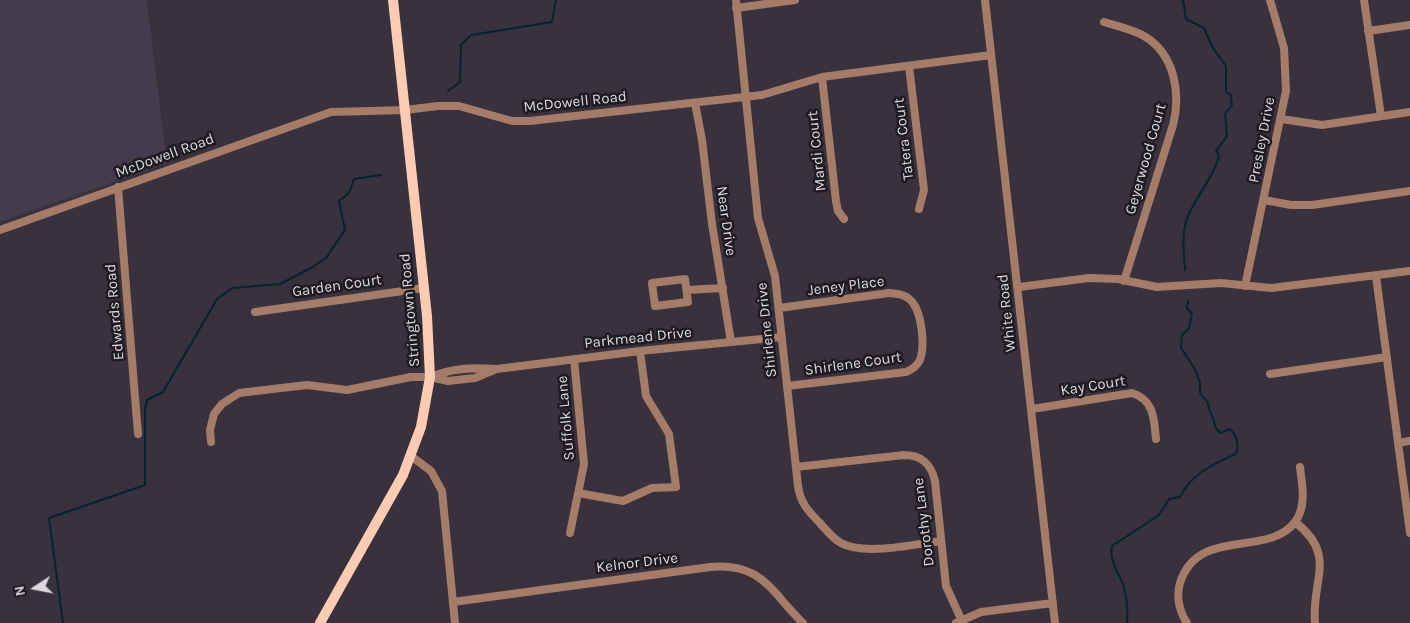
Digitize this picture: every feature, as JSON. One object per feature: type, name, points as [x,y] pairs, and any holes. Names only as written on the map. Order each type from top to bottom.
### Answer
[{"type":"main road","name":"Stringtown Road","points":[[320,623],[388,503],[411,456],[421,427],[430,377],[424,288],[393,0]]},
{"type":"street","points":[[736,4],[794,0]]},
{"type":"street","name":"White Road","points":[[985,0],[1055,623]]},
{"type":"street","name":"Presley Drive","points":[[1244,286],[1286,91],[1284,48],[1270,0]]},
{"type":"street","points":[[1364,0],[1381,116]]},
{"type":"street","name":"Shirlene Drive","points":[[736,4],[744,97],[758,218],[775,276],[799,494],[805,507],[842,544],[868,549],[941,541]]},
{"type":"street","name":"Geyerwood Court","points":[[1104,22],[1145,37],[1161,51],[1168,62],[1177,88],[1178,102],[1174,125],[1124,281]]},
{"type":"street","points":[[1368,31],[1410,25]]},
{"type":"street","name":"McDowell Road","points":[[0,230],[331,112],[459,106],[502,119],[520,122],[744,97],[769,93],[822,77],[992,55]]},
{"type":"street","name":"Tatera Court","points":[[909,66],[924,190],[919,209]]},
{"type":"street","name":"Mardi Court","points":[[822,77],[836,200],[838,211],[844,219]]},
{"type":"street","name":"Near Drive","points":[[695,103],[731,342]]},
{"type":"street","points":[[1281,119],[1322,124],[1410,112]]},
{"type":"street","name":"Edwards Road","points":[[118,188],[138,434]]},
{"type":"street","points":[[1264,200],[1291,205],[1312,205],[1410,192]]},
{"type":"street","points":[[1018,287],[1089,278],[1124,281],[1158,287],[1207,283],[1290,288],[1410,270]]},
{"type":"street","points":[[1376,276],[1410,528]]},
{"type":"street","points":[[685,279],[687,290],[688,302],[655,306],[652,283],[685,279]]},
{"type":"street","name":"Garden Court","points":[[255,312],[424,288]]},
{"type":"street","points":[[687,290],[723,288]]},
{"type":"street","name":"Jeney Place","points":[[779,308],[889,293],[902,294],[914,303],[919,316],[920,331]]},
{"type":"street","name":"Shirlene Court","points":[[787,386],[906,372],[917,365],[920,359],[922,346],[920,331]]},
{"type":"street","name":"Parkmead Drive","points":[[211,442],[210,430],[214,414],[222,404],[239,393],[307,385],[347,390],[411,377],[430,377],[448,370],[497,369],[640,351],[782,337]]},
{"type":"street","points":[[578,493],[623,501],[652,488],[676,487],[669,434],[646,396],[640,351]]},
{"type":"street","points":[[1270,374],[1387,357]]},
{"type":"street","name":"Suffolk Lane","points":[[570,533],[584,456],[574,359]]},
{"type":"street","name":"Kay Court","points":[[1032,409],[1132,393],[1145,399],[1151,407],[1156,438]]},
{"type":"street","points":[[1398,443],[1410,441]]},
{"type":"street","name":"Dorothy Lane","points":[[796,467],[904,455],[922,459],[930,466],[935,481],[946,586],[959,621]]},
{"type":"street","points":[[411,456],[431,471],[440,486],[455,623]]},
{"type":"street","points":[[1186,623],[1180,611],[1179,588],[1184,572],[1194,560],[1215,549],[1279,534],[1295,522],[1303,501],[1300,467]]},
{"type":"street","points":[[1295,522],[1314,541],[1320,557],[1315,623]]},
{"type":"street","name":"Kelnor Drive","points":[[453,602],[662,573],[731,566],[750,571],[766,581],[803,623]]},
{"type":"street","points":[[959,621],[981,612],[1053,603]]},
{"type":"shaded area","points":[[0,0],[147,0],[167,163],[0,222]]},
{"type":"waterway","points":[[448,91],[460,82],[461,45],[471,35],[552,22],[556,0]]},
{"type":"waterway","points":[[1183,0],[1186,19],[1204,28],[1213,48],[1226,66],[1226,92],[1231,95],[1232,105],[1225,114],[1227,136],[1216,151],[1219,155],[1218,161],[1191,209],[1184,229],[1185,270]]},
{"type":"waterway","points":[[63,623],[49,518],[145,485],[145,409],[147,400],[163,392],[217,299],[232,288],[280,284],[326,258],[345,230],[339,201],[349,193],[354,179],[381,175]]},
{"type":"waterway","points":[[1127,623],[1125,592],[1113,562],[1112,546],[1159,515],[1169,499],[1180,497],[1196,476],[1211,466],[1236,454],[1237,451],[1237,441],[1232,431],[1230,429],[1220,433],[1215,427],[1208,403],[1200,393],[1200,383],[1195,369],[1181,348],[1182,335],[1189,328],[1192,314],[1187,308],[1188,301]]}]
